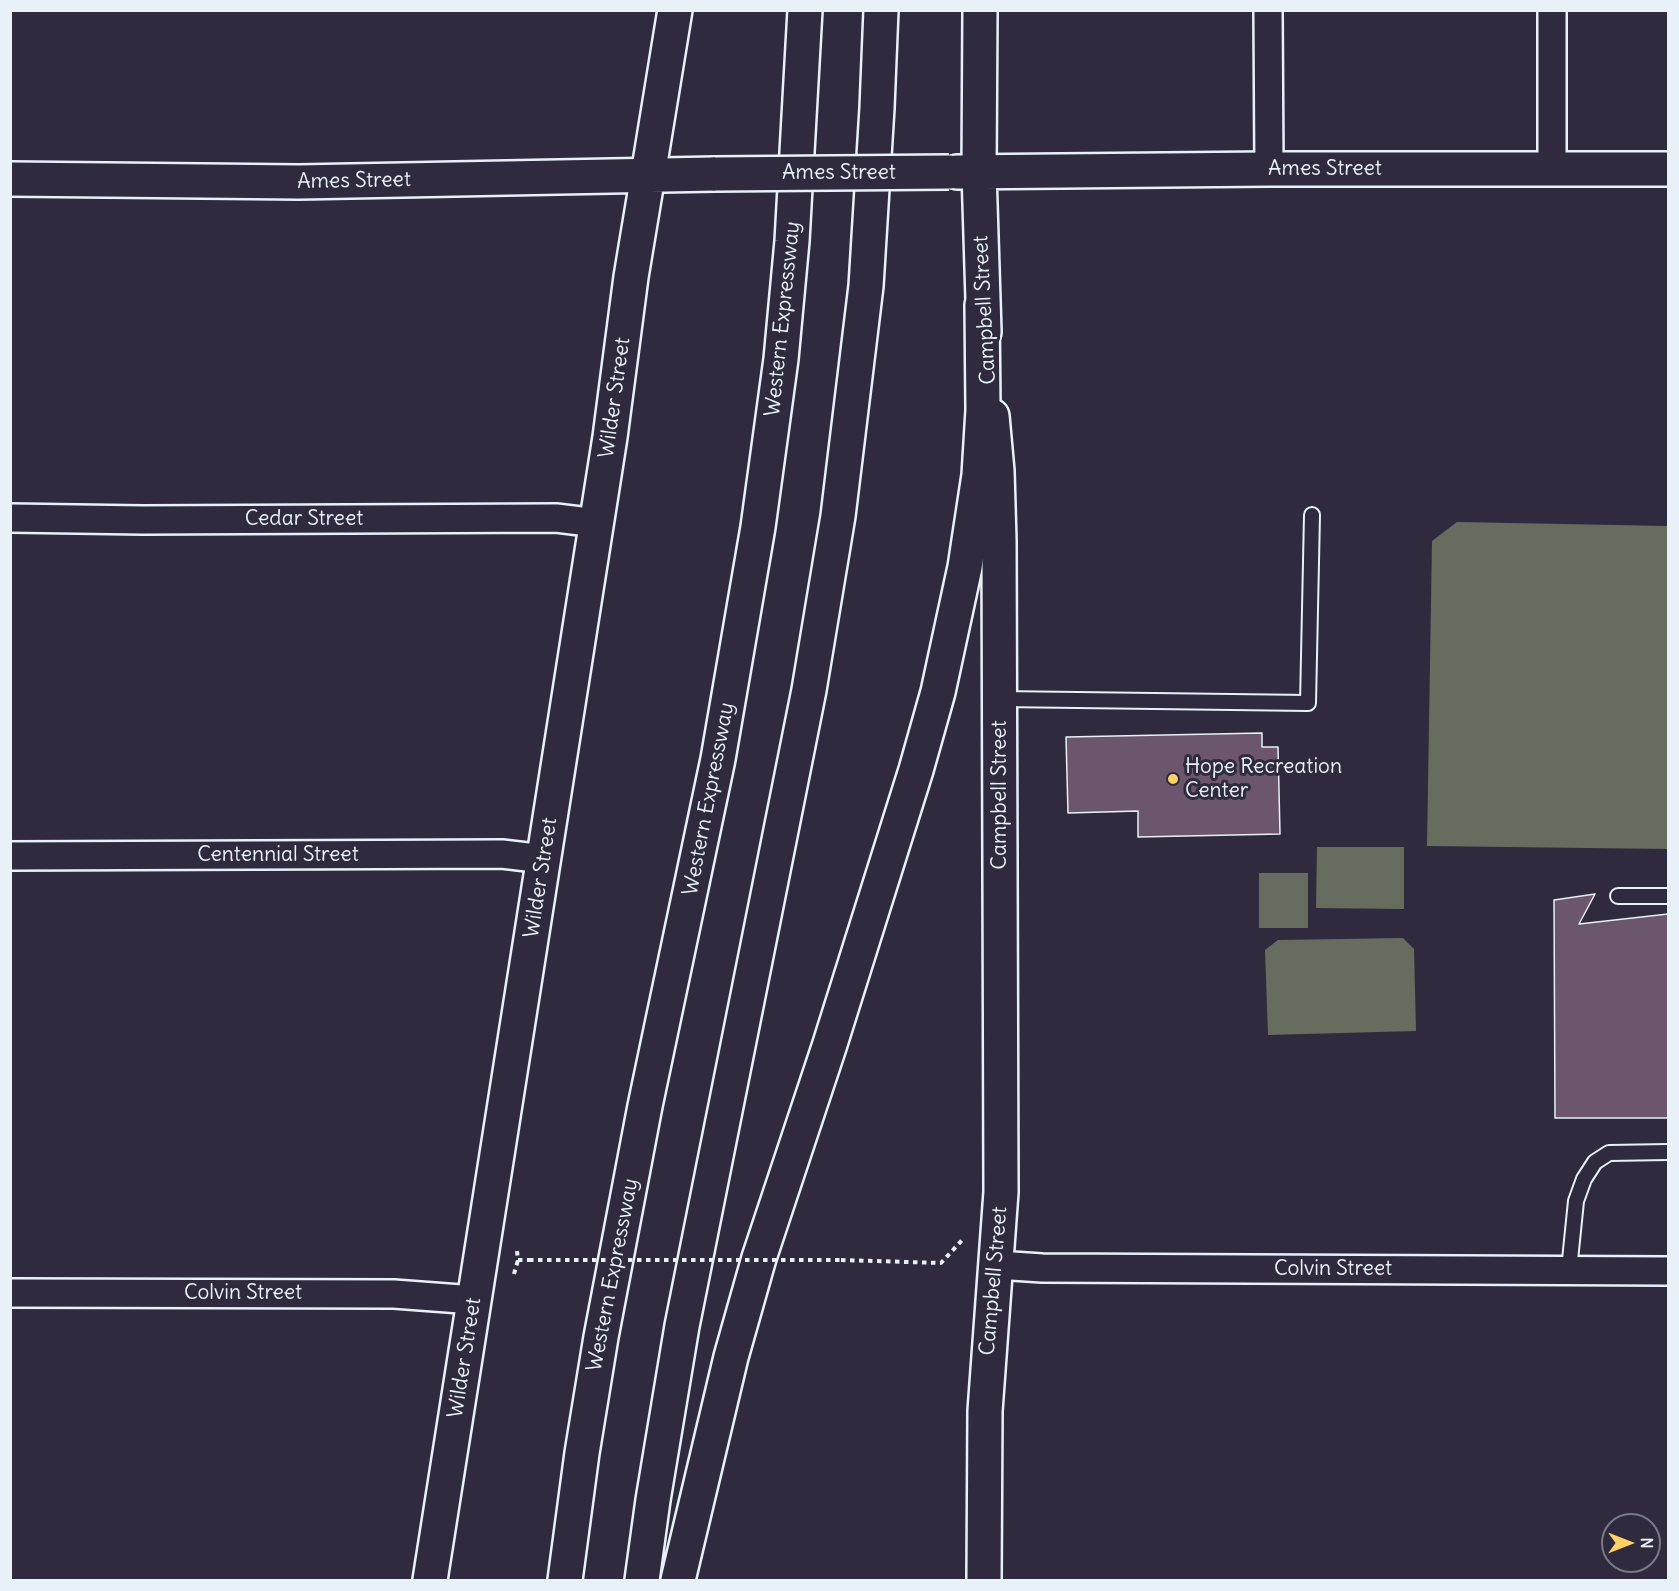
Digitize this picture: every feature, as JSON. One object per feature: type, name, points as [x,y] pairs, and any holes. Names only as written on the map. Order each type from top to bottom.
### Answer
[{"type":"main road","name":"Wilder Street","points":[[430,1581],[597,523],[648,175],[675,10]]},
{"type":"main road","name":"Western Expressway","points":[[565,1581],[582,1453],[601,1337],[645,1106],[718,759],[756,539],[774,415],[788,288],[800,123],[805,10]]},
{"type":"main road","points":[[642,1581],[682,1326],[797,749],[838,516],[866,286],[881,10]]},
{"type":"main road","name":"Campbell Street","points":[[980,10],[964,172],[982,305],[999,504],[1000,699],[1001,1192],[985,1411],[984,1581]]},
{"type":"main road","name":"Ames Street","points":[[10,178],[299,182],[715,174],[1269,169],[1668,169]]},
{"type":"main road","points":[[678,1581],[715,1422],[751,1285],[913,780],[943,673],[965,567],[979,475],[983,410],[982,305]]},
{"type":"street","points":[[1268,10],[1269,169]]},
{"type":"street","points":[[1552,10],[1552,169]]},
{"type":"street","name":"Cedar Street","points":[[10,518],[143,520],[556,518],[597,523]]},
{"type":"street","name":"Centennial Street","points":[[10,856],[502,854],[544,859]]},
{"type":"street","name":"Colvin Street","points":[[998,1252],[1042,1268],[1668,1271]]},
{"type":"street","name":"Colvin Street","points":[[10,1293],[394,1294],[474,1300]]},
{"type":"lane","points":[[1000,699],[1308,703],[1312,515]]},
{"type":"lane","points":[[1618,896],[1668,896]]},
{"type":"lane","points":[[1569,1270],[1576,1201],[1584,1179],[1595,1162],[1609,1153],[1668,1152]]},
{"type":"path","points":[[529,1260],[842,1260],[941,1263],[967,1235],[998,1252]]},
{"type":"green space","points":[[1457,522],[1668,526],[1668,849],[1427,846],[1432,541]]},
{"type":"green space","points":[[1317,847],[1404,847],[1404,909],[1316,908]]},
{"type":"green space","points":[[1259,873],[1308,873],[1308,928],[1259,928]]},
{"type":"green space","points":[[1403,938],[1414,949],[1416,1031],[1268,1035],[1265,950],[1278,940]]},
{"type":"building","name":"Hope Recreation Center","points":[[1262,733],[1262,747],[1278,747],[1280,834],[1138,837],[1138,811],[1068,813],[1066,737]]},
{"type":"building","points":[[1595,894],[1579,924],[1668,914],[1668,1118],[1555,1118],[1554,900]]},
{"type":"place","name":"Hope Recreation Center","points":[[1173,779]]}]
